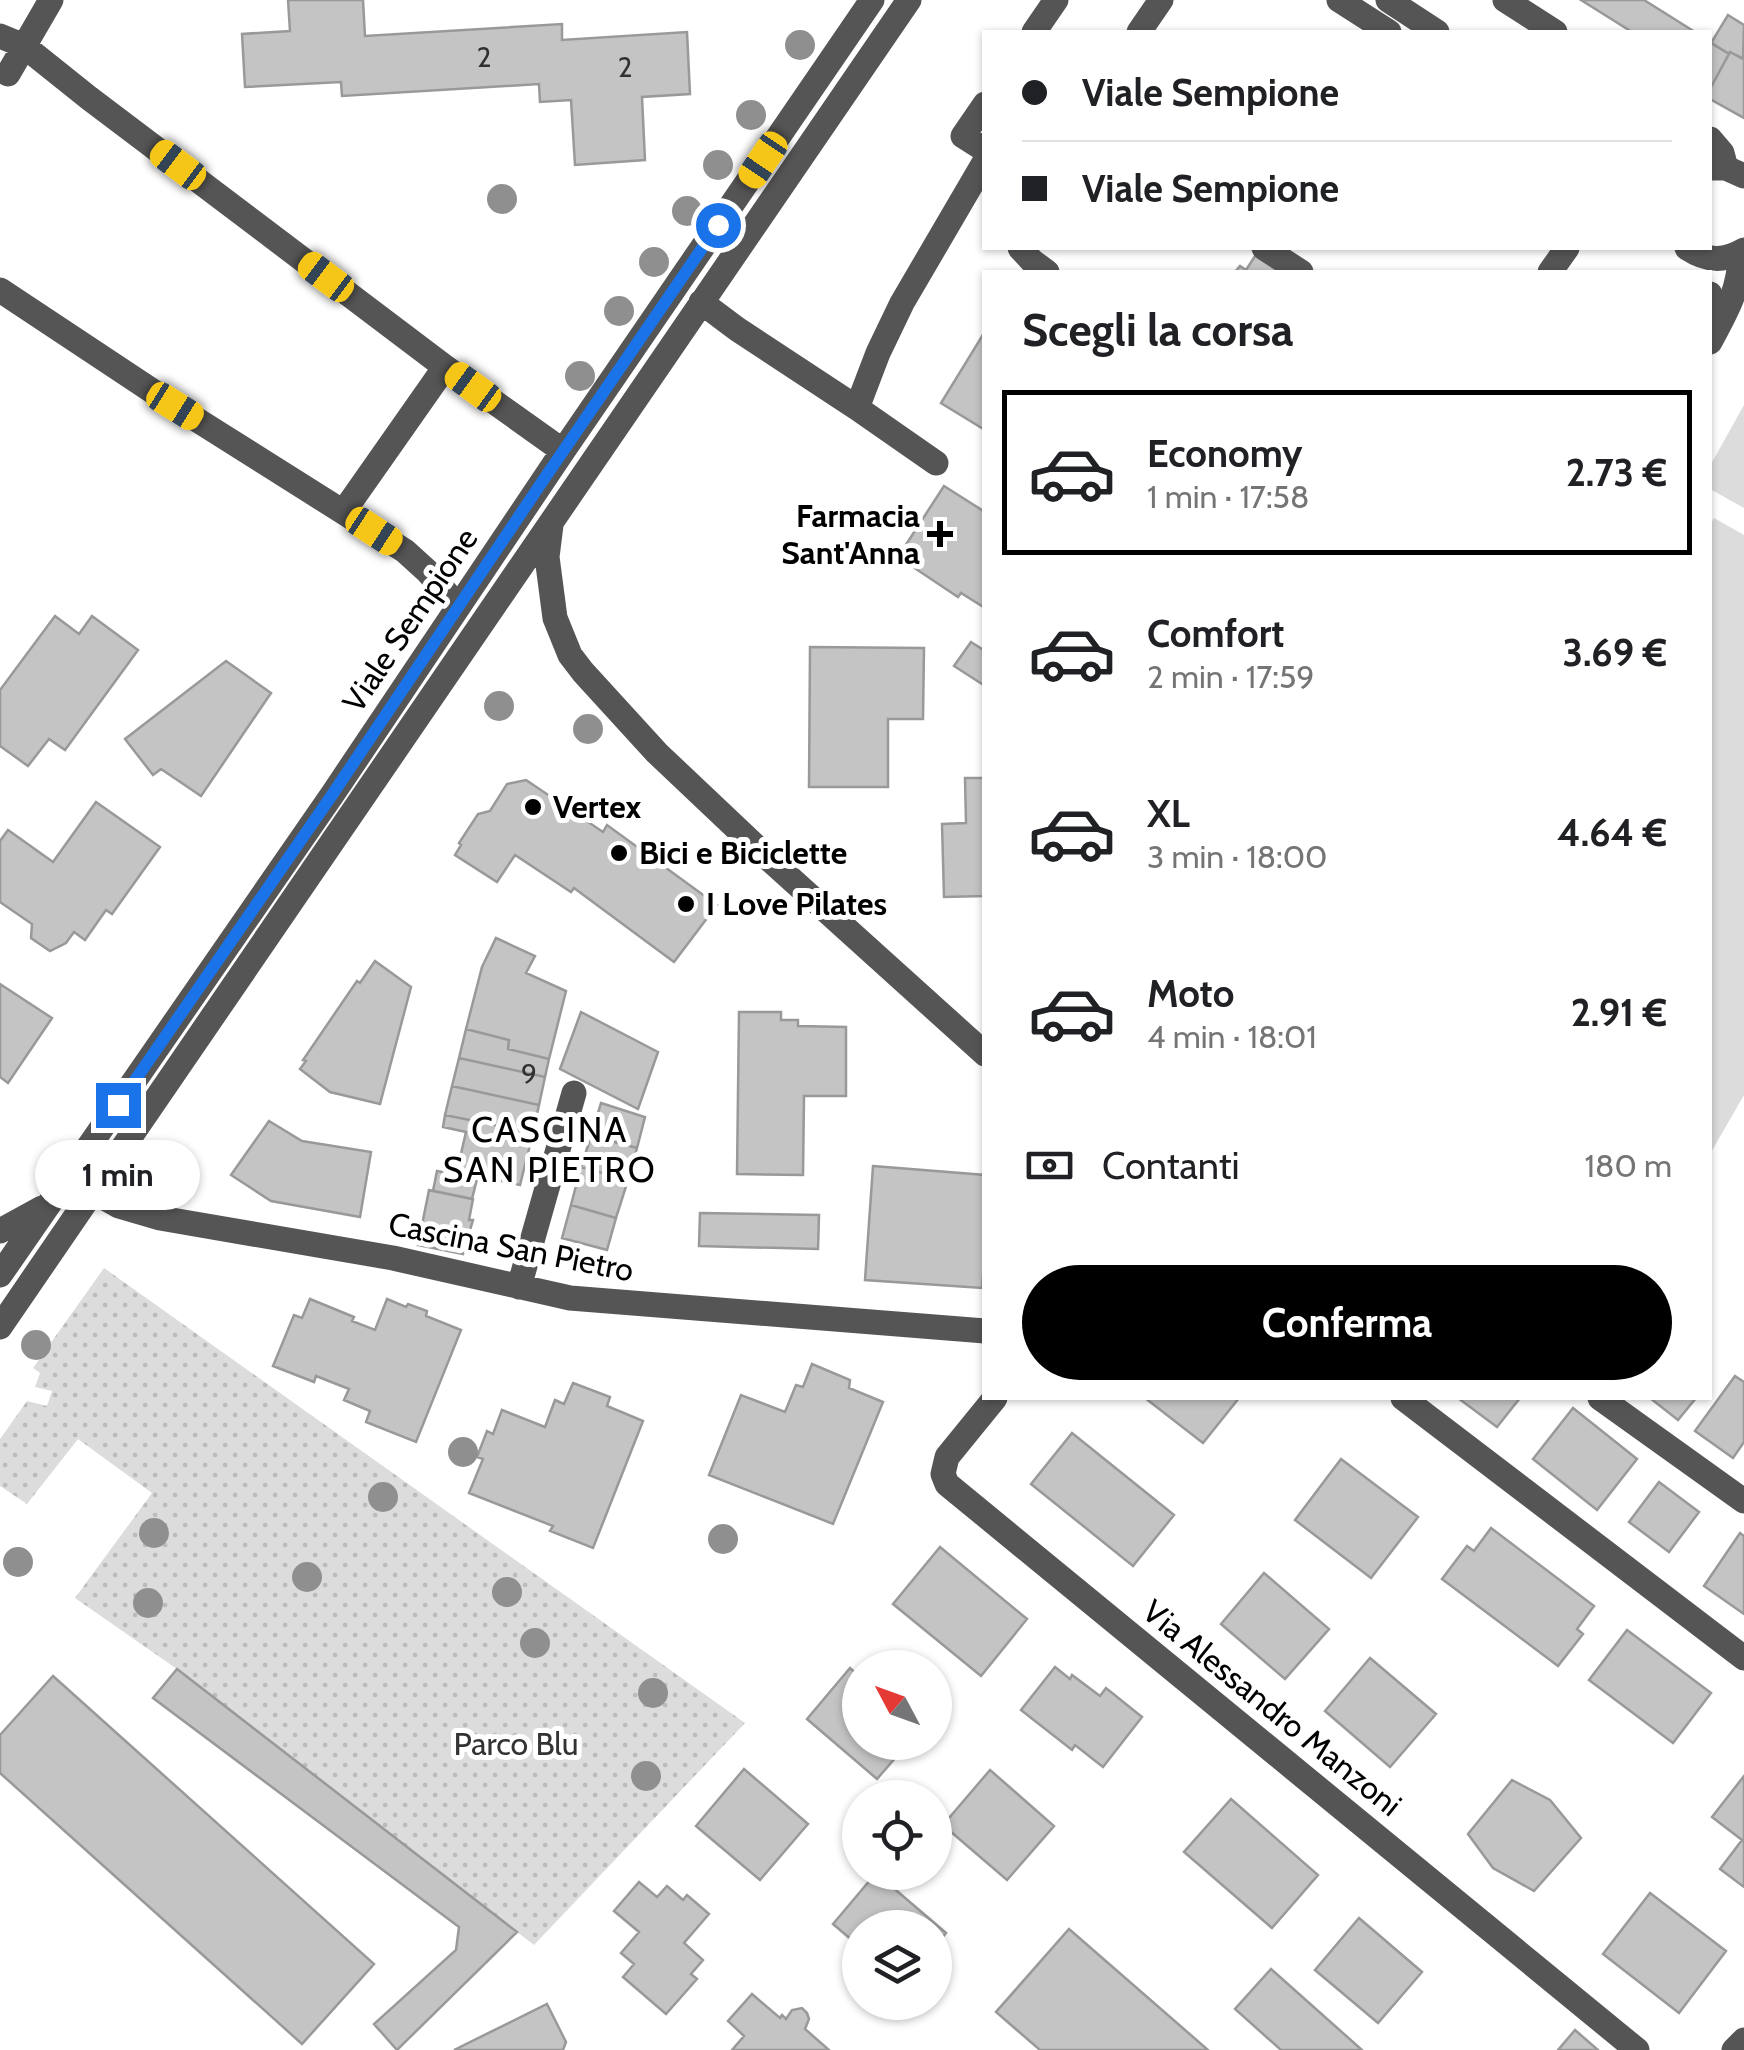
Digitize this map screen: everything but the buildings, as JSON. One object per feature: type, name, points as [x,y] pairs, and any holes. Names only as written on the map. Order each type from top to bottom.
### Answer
[{"type":"street","points":[[4,80],[8,41],[51,0]]},
{"type":"street","name":"Viale Sempione","points":[[0,1276],[872,0]]},
{"type":"street","name":"Viale Sempione","points":[[0,1327],[909,0]]},
{"type":"street","points":[[1035,30],[1056,0]]},
{"type":"street","points":[[1140,30],[1161,0]]},
{"type":"street","points":[[1339,0],[1386,30]]},
{"type":"street","points":[[1388,0],[1434,30]]},
{"type":"street","points":[[1505,0],[1552,30]]},
{"type":"street","points":[[8,41],[562,450]]},
{"type":"street","points":[[982,109],[964,136],[982,148]]},
{"type":"street","points":[[1712,141],[1722,153],[1727,171]]},
{"type":"street","points":[[857,408],[902,302],[982,165]]},
{"type":"street","points":[[1022,250],[1045,270]]},
{"type":"street","points":[[1267,250],[1298,270]]},
{"type":"street","points":[[1696,258],[1726,259],[1742,252]]},
{"type":"street","points":[[1712,338],[1730,307],[1742,252]]},
{"type":"street","points":[[0,290],[405,551],[458,606]]},
{"type":"street","points":[[701,302],[936,463]]},
{"type":"street","points":[[344,511],[445,366]]},
{"type":"street","points":[[551,520],[547,557],[555,618],[570,655],[583,672],[657,753],[982,1051]]},
{"type":"street","points":[[519,1286],[574,1092]]},
{"type":"street","name":"Cascina San Pietro","points":[[94,1192],[119,1206],[160,1218],[393,1258],[594,1301],[982,1331]]},
{"type":"street","points":[[0,1231],[54,1198]]},
{"type":"street","name":"Via Alessandro Manzoni","points":[[993,1400],[947,1457],[943,1474],[947,1484],[1636,2050]]},
{"type":"street","points":[[1407,1400],[1744,1658]]},
{"type":"street","points":[[1603,1400],[1744,1500]]},
{"type":"street","points":[[1734,2050],[1744,2040]]},
{"type":"green space","points":[[1744,405],[1744,508],[1712,490],[1712,462]]},
{"type":"green space","points":[[1714,518],[1744,535],[1744,1095],[1712,1151]]},
{"type":"green space","name":"Parco Blu","points":[[104,1268],[745,1723],[534,1945],[177,1669],[75,1598],[152,1493],[78,1439],[27,1504],[0,1486],[0,1439],[27,1401],[47,1406],[52,1391],[35,1387],[40,1373],[33,1368]]},
{"type":"place","name":"Farmacia Sant'Anna","points":[[940,534]]},
{"type":"place","name":"Vertex","points":[[533,807]]},
{"type":"place","name":"Bici e Biciclette","points":[[619,853]]},
{"type":"place","name":"I Love Pilates","points":[[686,904]]},
{"type":"district","name":"CASCINA SAN PIETRO","points":[[550,1150]]},
{"type":"route","points":[[118,1105],[718,225]]}]
